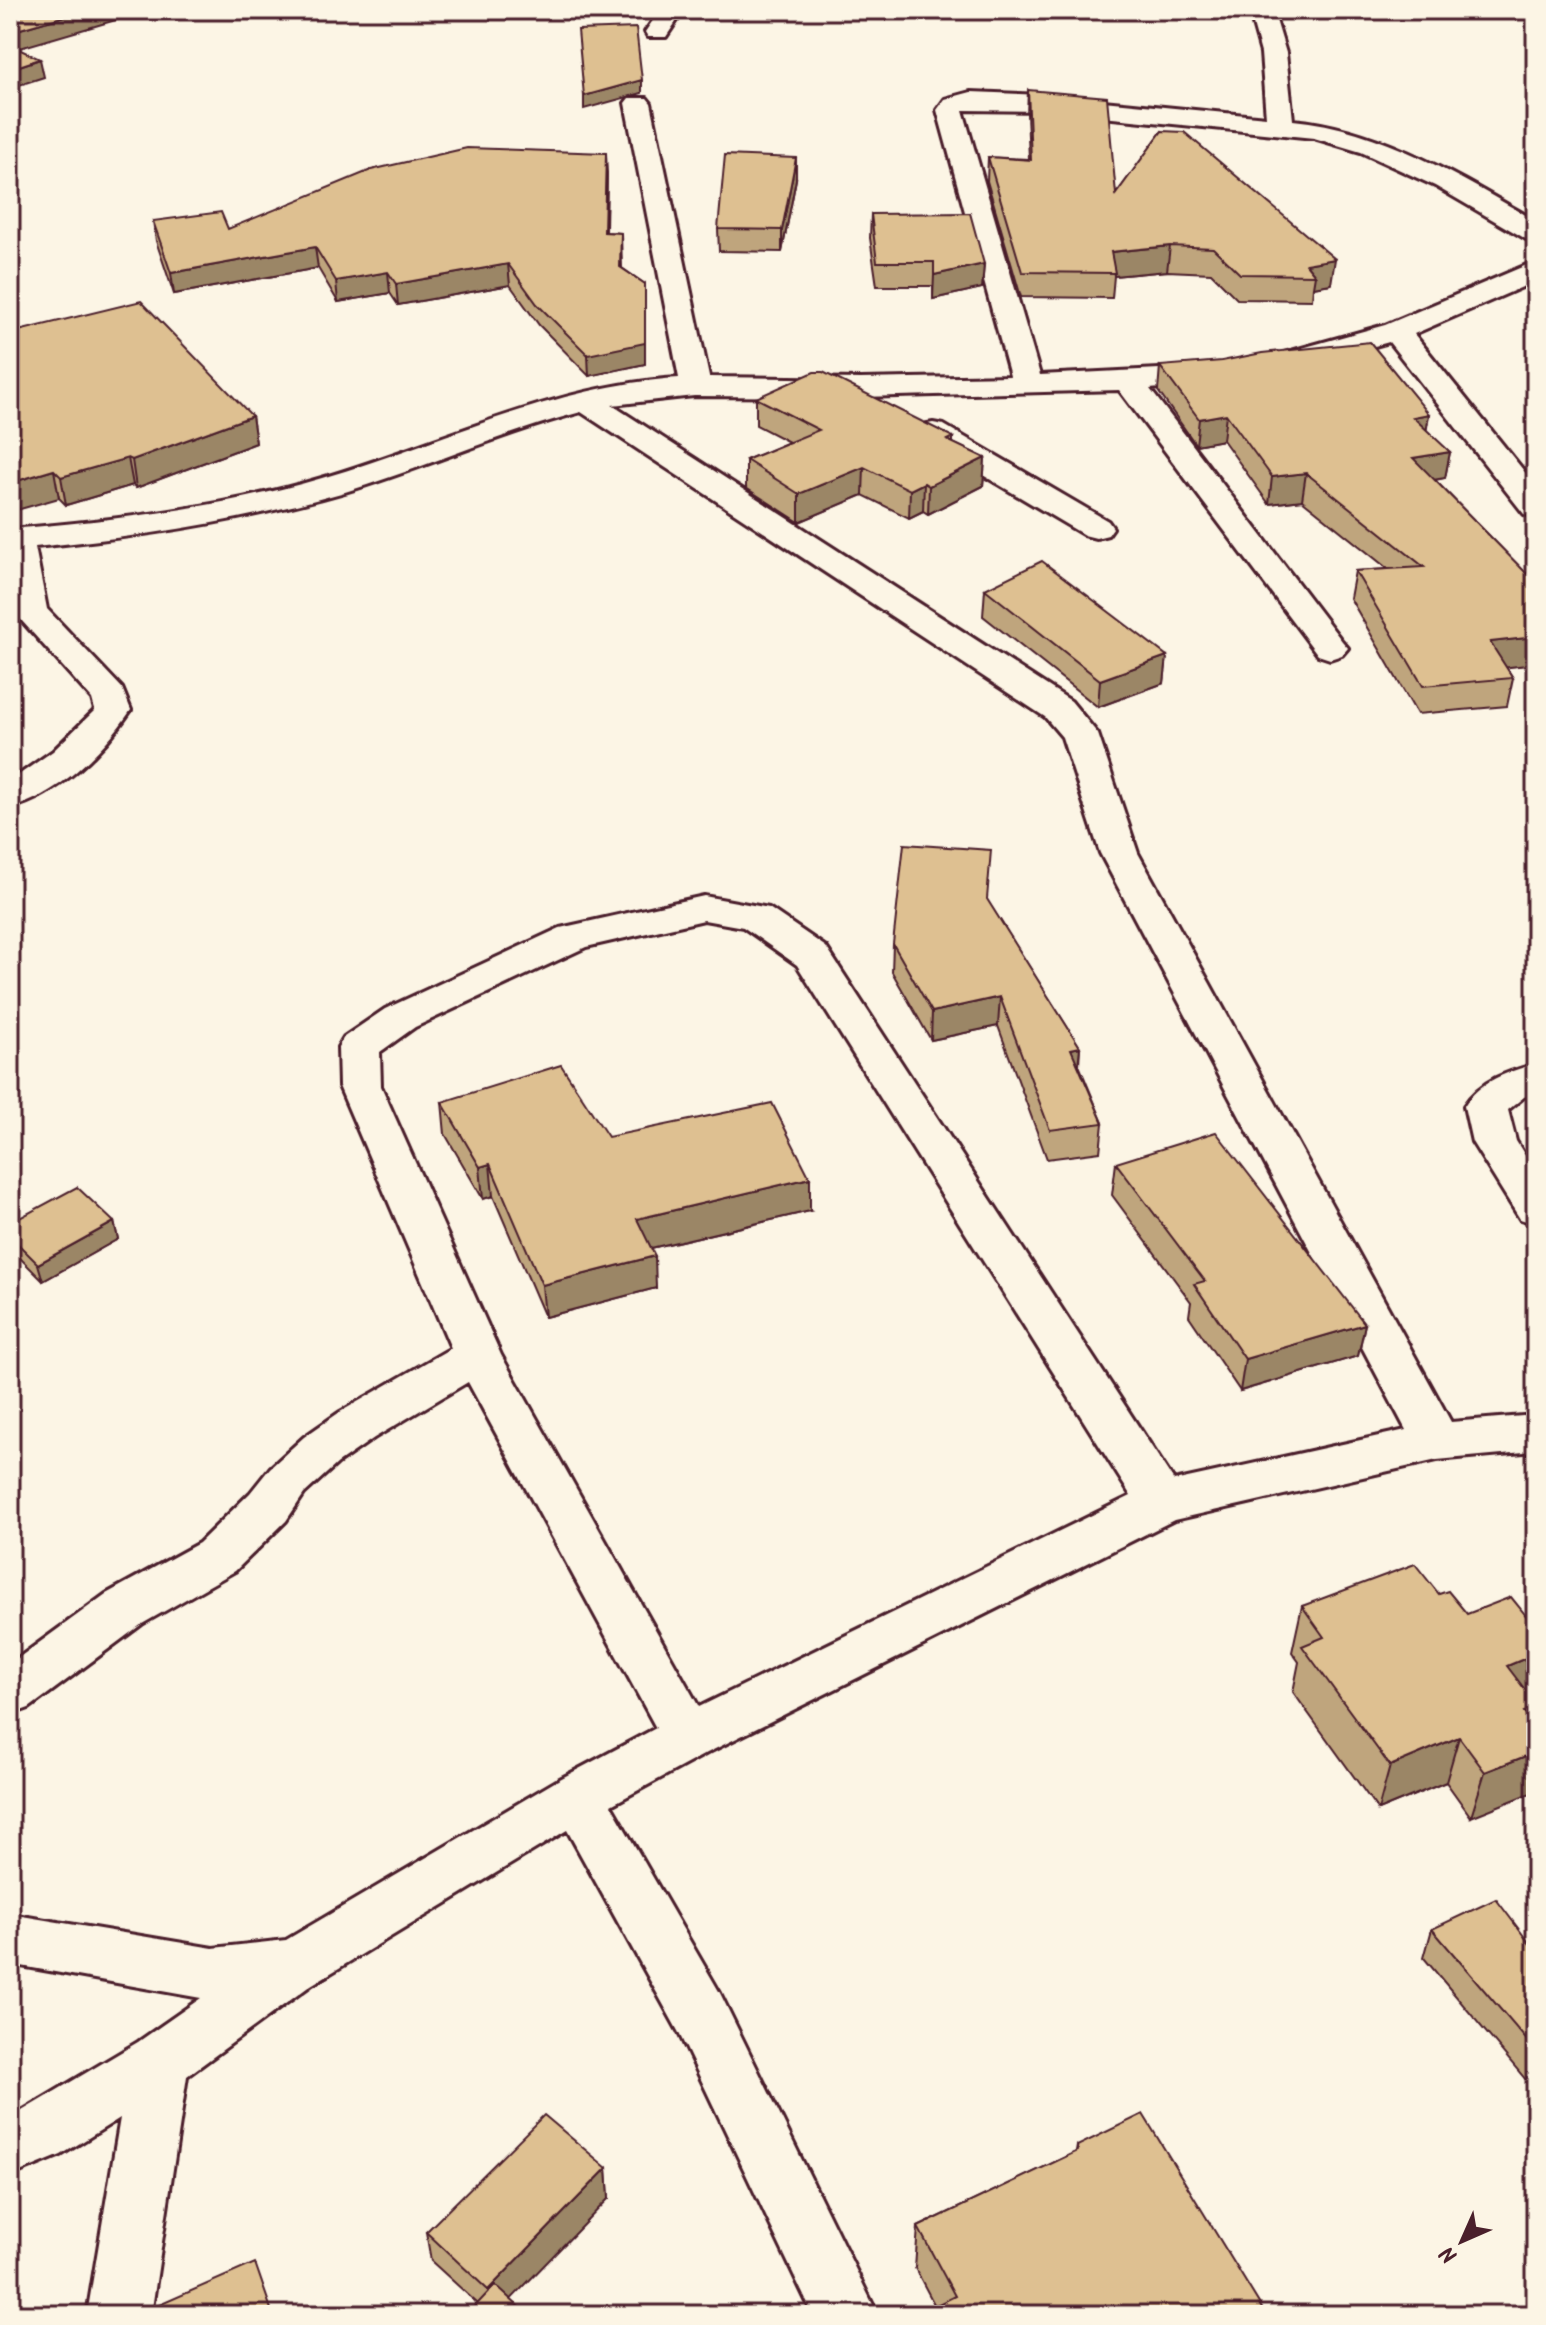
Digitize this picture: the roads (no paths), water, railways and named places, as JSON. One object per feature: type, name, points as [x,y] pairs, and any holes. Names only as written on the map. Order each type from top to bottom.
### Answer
[{"type":"street","points":[[1261,10],[1271,34],[1278,79],[1280,127]]},
{"type":"street","points":[[1027,383],[951,107],[971,100],[1042,103],[1317,130],[1370,146],[1445,180],[1536,233]]},
{"type":"street","points":[[638,103],[696,386]]},
{"type":"street","points":[[10,797],[27,788],[101,729],[113,710],[109,696],[30,611],[13,539],[252,507],[334,485],[585,401],[638,391],[696,386],[858,388],[1128,381],[1219,375],[1396,331],[1536,270]]},
{"type":"street","points":[[1396,331],[1536,507]]},
{"type":"street","points":[[1128,381],[1330,648]]},
{"type":"street","points":[[858,388],[1096,528]]},
{"type":"street","points":[[585,401],[1058,709],[1080,734],[1119,853],[1437,1442]]},
{"type":"street","points":[[688,1737],[477,1355],[360,1086],[359,1047],[400,1018],[574,937],[704,908],[755,917],[812,956],[1162,1503]]},
{"type":"street","points":[[1536,1078],[1509,1087],[1486,1106],[1494,1142],[1536,1208]]},
{"type":"street","points":[[10,1693],[124,1609],[217,1557],[268,1507],[287,1481],[321,1450],[357,1425],[477,1355]]},
{"type":"street","points":[[10,2147],[40,2135],[159,2061],[295,1965],[577,1796],[688,1737],[1162,1503],[1437,1442],[1536,1433]]},
{"type":"street","points":[[577,1796],[699,2012],[846,2315]]},
{"type":"street","points":[[10,1939],[213,1974],[295,1965]]},
{"type":"street","points":[[119,2315],[159,2061]]}]
